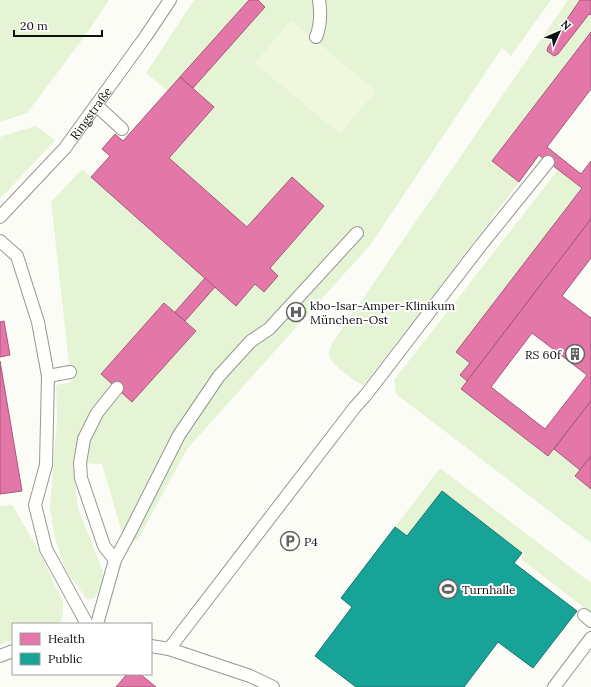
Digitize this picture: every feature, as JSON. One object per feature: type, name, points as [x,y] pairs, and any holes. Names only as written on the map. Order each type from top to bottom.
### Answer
[{"type":"lane","name":"Ringstraße","points":[[0,217],[65,148],[146,36],[170,0]]},
{"type":"lane","points":[[316,36],[320,28],[319,0]]},
{"type":"lane","points":[[96,105],[122,130]]},
{"type":"lane","points":[[169,649],[355,407],[366,396],[481,245],[548,162]]},
{"type":"lane","points":[[97,623],[115,560],[179,435],[219,376],[251,341],[268,328],[357,233]]},
{"type":"lane","points":[[0,241],[17,256],[38,322],[48,376],[46,465],[35,504],[46,549],[86,623]]},
{"type":"lane","points":[[48,376],[70,372]]},
{"type":"lane","points":[[115,560],[104,546],[81,478],[80,463],[84,439],[97,413],[117,388]]},
{"type":"lane","points":[[554,687],[591,638]]},
{"type":"lane","points":[[152,646],[169,649],[250,676],[273,687]]},
{"type":"lane","points":[[0,656],[12,651]]},
{"type":"green space","points":[[0,0],[109,0],[87,33],[27,113],[0,122]]},
{"type":"green space","points":[[194,0],[249,0],[168,91],[146,73]]},
{"type":"green space","points":[[258,0],[551,0],[511,56],[502,48],[371,244],[187,449],[137,541],[122,533],[102,464],[73,463],[78,508],[103,572],[96,596],[92,599],[87,599],[66,571],[55,539],[50,508],[57,419],[56,385],[71,382],[51,202],[82,169],[205,278],[175,312],[164,303],[101,374],[132,402],[196,331],[185,321],[215,287],[236,305],[255,284],[264,292],[278,276],[270,268],[324,206],[292,177],[247,227],[169,158],[214,107],[193,88],[265,7]]},
{"type":"green space","points":[[568,0],[580,0],[548,46],[548,51],[554,56],[558,54],[589,14],[591,15],[591,32],[492,160],[519,182],[363,386],[338,368],[330,359],[329,354],[333,342]]},
{"type":"green space","points":[[291,20],[376,91],[340,134],[255,63]]},
{"type":"green space","points":[[36,126],[55,140],[0,199],[0,138],[2,136]]},
{"type":"green space","points":[[558,170],[582,188],[456,352],[470,363],[460,375],[467,381],[461,389],[548,456],[554,449],[580,470],[575,477],[591,489],[591,543],[396,394],[394,380]]},
{"type":"green space","points":[[440,468],[591,583],[591,613],[521,559],[524,554],[442,491],[407,536],[395,527]]},
{"type":"green space","points":[[12,505],[38,549],[63,602],[63,612],[60,623],[12,623],[12,639],[0,645],[0,506]]},
{"type":"building: Health","points":[[249,0],[258,0],[265,7],[193,88],[180,77]]},
{"type":"building: Health","points":[[580,0],[591,0],[591,15],[589,14],[558,54],[554,56],[547,51],[548,47]]},
{"type":"building: Health","points":[[591,32],[591,89],[547,147],[581,174],[591,161],[591,219],[467,381],[460,375],[470,363],[456,352],[582,188],[539,155],[519,182],[492,161]]},
{"type":"building: Health","points":[[180,77],[214,107],[169,158],[247,227],[292,177],[324,206],[270,268],[278,276],[264,292],[255,284],[236,306],[91,177],[110,156],[102,149],[115,134],[123,141]]},
{"type":"building: Health","name":"RS 60f","points":[[591,219],[591,258],[562,296],[591,318],[591,401],[548,456],[461,389]],"holes":[[[532,333],[587,375],[545,429],[491,387]]]},
{"type":"building: Health","points":[[205,278],[215,287],[185,321],[175,312]]},
{"type":"building: Health","points":[[164,303],[196,331],[132,402],[101,374]]},
{"type":"building: Health","points":[[4,321],[10,355],[0,357],[0,322]]},
{"type":"building: Health","points":[[0,361],[22,491],[0,494]]},
{"type":"building: Health","points":[[591,401],[591,456],[580,470],[554,449]]},
{"type":"building: Health","points":[[591,456],[591,489],[575,476]]},
{"type":"building: Health","points":[[126,675],[141,675],[156,687],[116,687]]},
{"type":"building: Public","name":"Turnhalle","points":[[442,491],[522,553],[514,563],[577,611],[533,668],[498,642],[464,687],[356,687],[315,656],[352,607],[341,598],[395,527],[407,536]]},
{"type":"place","name":"kbo-Isar-Amper-Klinikum München-Ost","points":[[296,312]]},
{"type":"place","name":"RS 60f","points":[[575,354]]},
{"type":"place","name":"P4","points":[[290,541]]},
{"type":"place","name":"Turnhalle","points":[[448,589]]}]
